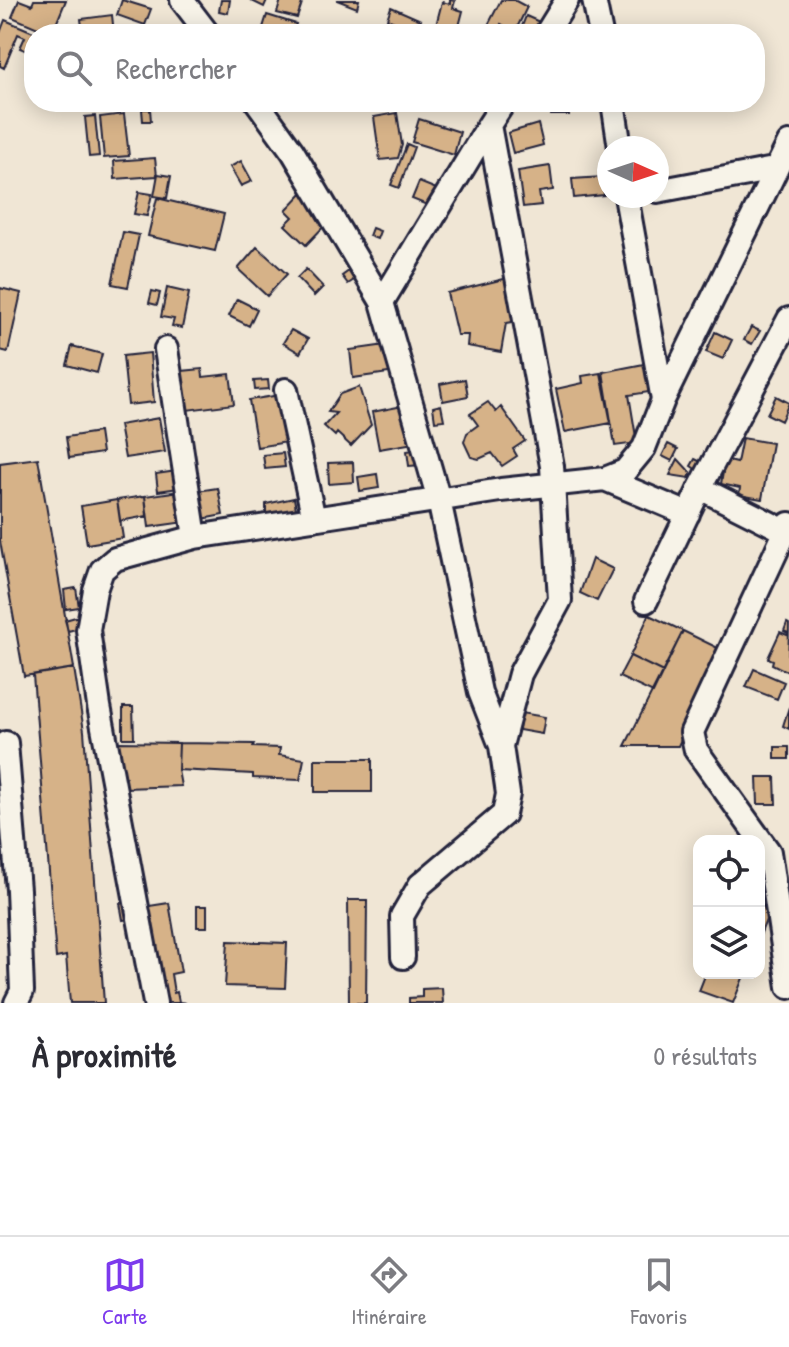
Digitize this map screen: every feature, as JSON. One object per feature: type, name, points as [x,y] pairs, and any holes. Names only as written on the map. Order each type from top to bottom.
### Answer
[{"type":"street","points":[[182,0],[200,24]]},
{"type":"street","points":[[552,24],[567,0]]},
{"type":"street","points":[[594,0],[599,24]]},
{"type":"street","points":[[264,112],[293,152],[382,302],[439,500],[480,692],[501,746],[508,794],[504,814],[420,885],[402,916],[403,957]]},
{"type":"street","points":[[382,302],[497,112]]},
{"type":"street","points":[[615,112],[618,136]]},
{"type":"street","points":[[489,125],[554,485],[560,600],[520,674],[501,746]]},
{"type":"street","points":[[155,1003],[99,706],[88,630],[102,570],[115,559],[195,537],[501,490],[605,479],[625,471],[644,448],[663,400],[789,143]]},
{"type":"street","points":[[669,189],[774,169]]},
{"type":"street","points":[[630,208],[663,400]]},
{"type":"street","points":[[646,601],[700,488],[789,319]]},
{"type":"street","points":[[166,349],[195,537]]},
{"type":"street","points":[[286,390],[314,519]]},
{"type":"street","points":[[605,479],[688,514]]},
{"type":"street","points":[[700,488],[787,528],[692,732],[696,750],[769,852],[789,987]]},
{"type":"street","points":[[6,743],[18,890],[22,991],[16,1003]]},
{"type":"building","points":[[19,0],[32,5],[34,0],[66,0],[56,24],[28,24],[12,17]]},
{"type":"building","points":[[122,0],[151,9],[145,24],[117,15]]},
{"type":"building","points":[[221,0],[230,0],[228,13],[219,11]]},
{"type":"building","points":[[250,0],[267,0],[264,7]]},
{"type":"building","points":[[281,0],[303,0],[297,18],[277,13]]},
{"type":"building","points":[[337,0],[359,0],[357,8]]},
{"type":"building","points":[[450,0],[455,1],[453,8],[463,11],[460,24],[436,24],[442,2],[450,4]]},
{"type":"building","points":[[501,0],[514,0],[527,7],[519,24],[489,24]]},
{"type":"building","points":[[391,7],[421,20],[420,24],[400,24],[387,19]]},
{"type":"building","points":[[112,15],[113,24],[82,24],[81,19]]},
{"type":"building","points":[[267,15],[296,24],[264,24]]},
{"type":"building","points":[[526,16],[544,24],[523,24]]},
{"type":"building","points":[[5,20],[24,28],[24,37],[18,34],[4,68],[0,66],[0,33]]},
{"type":"building","points":[[142,112],[150,112],[151,121],[143,121]]},
{"type":"building","points":[[551,112],[569,112],[569,115],[551,115]]},
{"type":"building","points":[[397,113],[402,145],[398,158],[380,160],[374,117]]},
{"type":"building","points":[[124,114],[129,156],[104,158],[100,117]]},
{"type":"building","points":[[95,116],[99,156],[89,157],[85,117]]},
{"type":"building","points":[[419,119],[460,132],[454,155],[412,142]]},
{"type":"building","points":[[538,124],[543,145],[513,153],[508,133]]},
{"type":"building","points":[[407,144],[414,147],[399,188],[391,185]]},
{"type":"building","points":[[155,158],[157,176],[115,179],[114,161]]},
{"type":"building","points":[[241,161],[252,181],[241,186],[230,167]]},
{"type":"building","points":[[550,166],[553,190],[539,192],[541,205],[523,207],[518,171]]},
{"type":"building","points":[[158,174],[171,176],[167,198],[154,196]]},
{"type":"building","points":[[597,177],[597,196],[574,198],[572,179]]},
{"type":"building","points":[[419,182],[439,190],[432,207],[412,199]]},
{"type":"building","points":[[304,191],[331,219],[306,245],[285,225],[293,217],[286,210]]},
{"type":"building","points":[[139,192],[152,194],[147,216],[134,214]]},
{"type":"building","points":[[157,198],[224,214],[215,251],[148,236]]},
{"type":"building","points":[[372,228],[380,231],[377,239],[369,236]]},
{"type":"building","points":[[123,232],[139,235],[128,287],[112,284]]},
{"type":"building","points":[[257,247],[287,274],[267,296],[238,269]]},
{"type":"building","points":[[357,265],[363,274],[348,284],[342,276]]},
{"type":"building","points":[[306,269],[323,287],[314,296],[297,278]]},
{"type":"building","points":[[508,278],[518,321],[506,323],[501,352],[467,346],[468,335],[457,335],[447,293]]},
{"type":"building","points":[[0,288],[21,293],[8,352],[0,350]]},
{"type":"building","points":[[167,288],[189,293],[182,328],[172,326],[174,319],[161,317]]},
{"type":"building","points":[[152,291],[160,293],[157,305],[149,303]]},
{"type":"building","points":[[237,299],[257,309],[249,326],[229,316]]},
{"type":"building","points":[[751,327],[760,331],[752,344],[744,340]]},
{"type":"building","points":[[291,330],[308,339],[300,353],[283,343]]},
{"type":"building","points":[[715,332],[732,340],[723,359],[706,352]]},
{"type":"building","points":[[393,344],[396,372],[353,378],[350,350]]},
{"type":"building","points":[[72,346],[102,354],[97,373],[67,365]]},
{"type":"building","points":[[150,353],[154,402],[128,405],[123,356]]},
{"type":"building","points":[[644,364],[649,392],[629,395],[637,443],[615,446],[603,372]]},
{"type":"building","points":[[202,369],[203,377],[230,374],[234,404],[187,410],[182,371]]},
{"type":"building","points":[[601,373],[611,423],[565,432],[556,389],[583,383],[582,376]]},
{"type":"building","points":[[465,379],[468,396],[443,401],[440,384]]},
{"type":"building","points":[[268,380],[269,389],[255,390],[254,381]]},
{"type":"building","points":[[359,387],[371,425],[351,446],[324,426],[336,413],[328,412],[340,394]]},
{"type":"building","points":[[280,395],[287,442],[257,447],[249,400]]},
{"type":"building","points":[[776,396],[789,403],[781,421],[767,414]]},
{"type":"building","points":[[488,402],[496,412],[501,407],[525,441],[513,449],[517,456],[502,466],[492,453],[479,459],[471,457],[464,442],[467,433],[478,425],[470,414]]},
{"type":"building","points":[[408,405],[414,443],[379,449],[372,412]]},
{"type":"building","points":[[441,405],[444,420],[435,421],[433,407]]},
{"type":"building","points":[[159,418],[165,452],[125,458],[119,425]]},
{"type":"building","points":[[99,432],[102,453],[69,458],[66,437]]},
{"type":"building","points":[[742,438],[772,443],[762,499],[739,495],[740,488],[721,484],[725,460],[737,463]]},
{"type":"building","points":[[668,444],[678,449],[672,461],[662,456]]},
{"type":"building","points":[[419,449],[421,465],[409,466],[407,451]]},
{"type":"building","points":[[283,453],[285,467],[265,469],[263,455]]},
{"type":"building","points":[[38,458],[74,668],[24,676],[0,541],[0,463]]},
{"type":"building","points":[[678,459],[691,473],[689,478],[670,475]]},
{"type":"building","points":[[695,459],[701,462],[697,470],[691,466]]},
{"type":"building","points":[[353,462],[354,482],[329,484],[328,463]]},
{"type":"building","points":[[177,471],[179,488],[158,491],[156,474]]},
{"type":"building","points":[[377,474],[379,488],[360,491],[358,477]]},
{"type":"building","points":[[218,488],[223,515],[202,519],[197,491]]},
{"type":"building","points":[[180,491],[185,522],[149,527],[145,496]]},
{"type":"building","points":[[145,496],[147,516],[120,521],[117,500]]},
{"type":"building","points":[[294,498],[296,509],[266,516],[266,504]]},
{"type":"building","points":[[117,500],[123,538],[87,544],[81,506]]},
{"type":"building","points":[[592,559],[613,569],[597,601],[580,593]]},
{"type":"building","points":[[76,588],[79,607],[66,609],[64,590]]},
{"type":"building","points":[[86,614],[88,626],[68,631],[65,620]]},
{"type":"building","points":[[649,615],[683,631],[663,672],[630,656]]},
{"type":"building","points":[[787,623],[788,672],[772,664],[773,660],[768,658],[780,632],[787,635],[784,631]]},
{"type":"building","points":[[683,631],[722,650],[678,746],[625,746]]},
{"type":"building","points":[[630,656],[663,672],[653,693],[619,677]]},
{"type":"building","points":[[74,668],[84,731],[104,1003],[70,1003],[66,956],[56,958],[33,675]]},
{"type":"building","points":[[754,669],[784,682],[777,699],[746,687]]},
{"type":"building","points":[[123,707],[133,707],[134,738],[123,738]]},
{"type":"building","points":[[789,707],[789,729],[783,726]]},
{"type":"building","points":[[521,713],[545,717],[542,734],[519,730]]},
{"type":"building","points":[[118,742],[179,743],[181,786],[125,788]]},
{"type":"building","points":[[179,743],[254,744],[253,747],[280,748],[279,755],[304,759],[300,780],[178,770]]},
{"type":"building","points":[[775,747],[789,747],[789,759],[775,759]]},
{"type":"building","points":[[315,759],[372,759],[372,792],[315,792]]},
{"type":"building","points":[[757,777],[775,777],[776,804],[758,804]]},
{"type":"building","points":[[348,900],[367,900],[366,1003],[349,1003]]},
{"type":"building","points":[[132,901],[135,918],[123,920],[120,903]]},
{"type":"building","points":[[169,903],[181,972],[171,974],[174,993],[177,992],[179,1002],[186,1003],[165,1003],[149,906]]},
{"type":"building","points":[[197,906],[207,906],[207,927],[197,927]]},
{"type":"building","points":[[228,941],[287,943],[285,988],[225,986]]},
{"type":"building","points":[[704,979],[743,979],[733,1003],[699,991]]},
{"type":"building","points":[[442,988],[443,1003],[409,1003],[409,998],[422,997],[422,989]]}]
